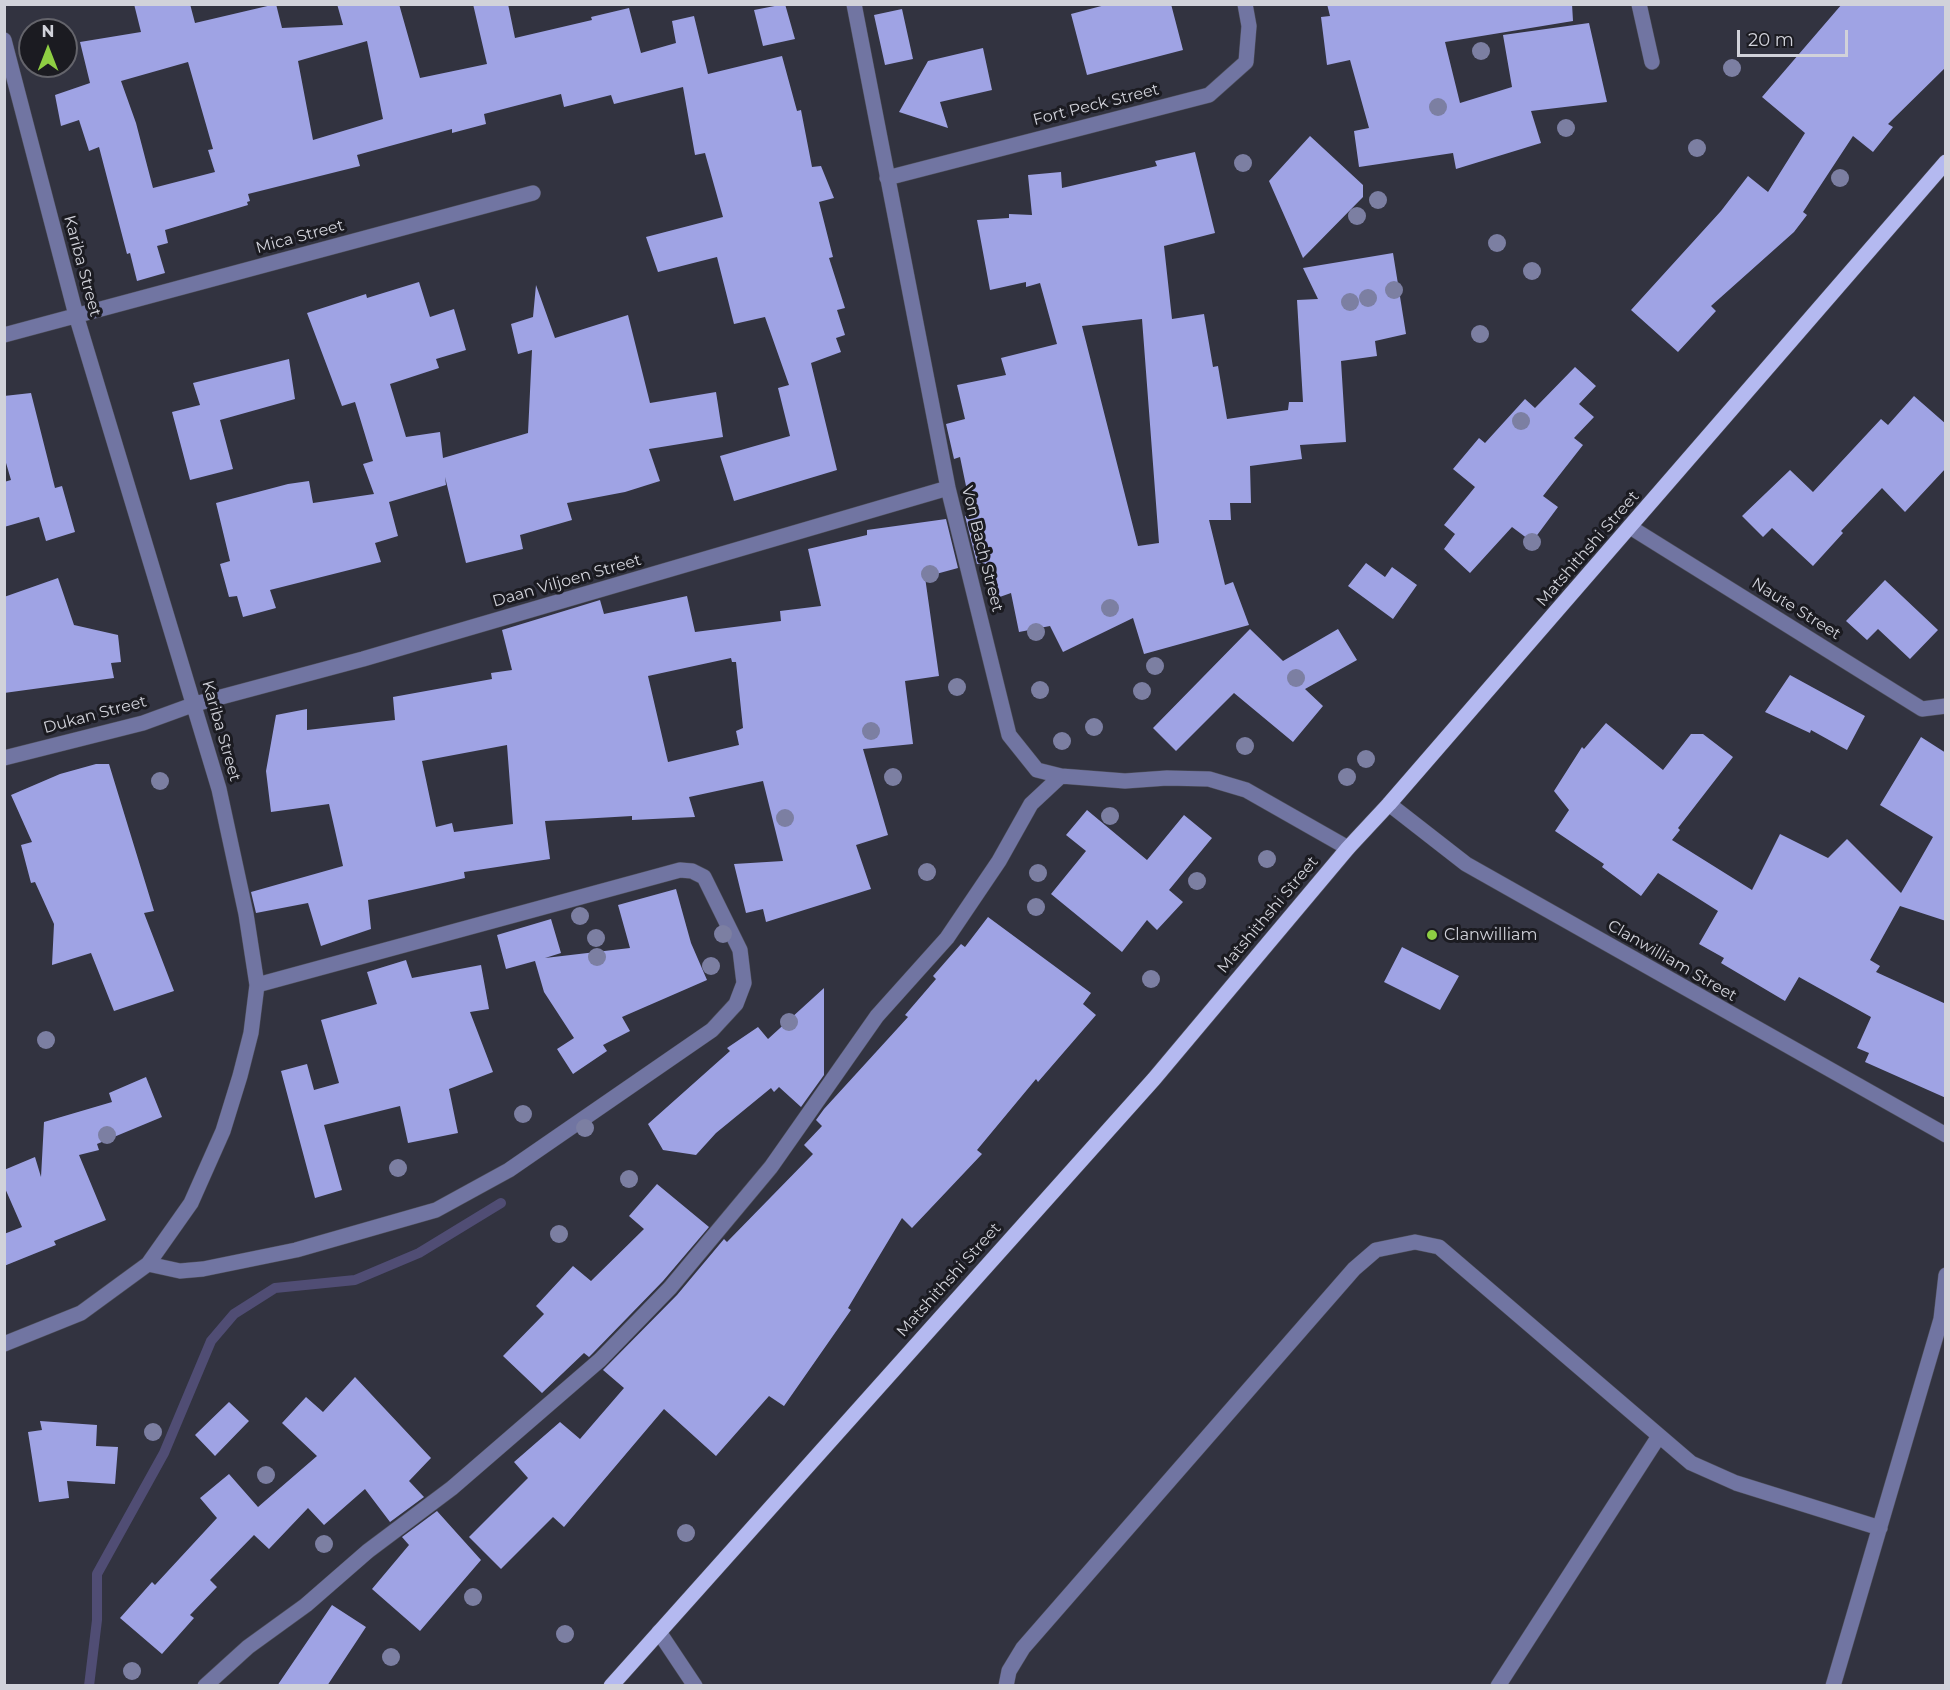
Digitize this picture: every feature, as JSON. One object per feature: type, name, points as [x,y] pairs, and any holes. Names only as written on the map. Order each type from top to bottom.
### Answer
[{"type":"main road","name":"Matshithshi Street","points":[[611,1686],[1154,1079],[1348,848],[1389,804],[1946,162]]},
{"type":"street","name":"Von Bach Street","points":[[854,4],[948,488],[1008,735],[1037,770],[1061,776],[1125,781],[1167,778],[1209,779],[1246,790],[1348,848]]},
{"type":"street","name":"Fort Peck Street","points":[[887,178],[1209,95],[1246,62],[1249,26],[1245,4]]},
{"type":"street","points":[[1639,4],[1652,62]]},
{"type":"street","name":"Kariba Street","points":[[4,40],[76,315],[195,704],[231,846],[246,914],[257,985],[251,1034],[223,1131],[191,1203],[148,1264],[81,1313],[4,1344]]},
{"type":"street","name":"Mica Street","points":[[4,335],[533,193]]},
{"type":"street","name":"Daan Viljoen Street","points":[[195,704],[375,656],[948,488]]},
{"type":"street","name":"Naute Street","points":[[1630,527],[1922,709],[1946,706]]},
{"type":"street","name":"Dukan Street","points":[[4,758],[142,723],[195,704]]},
{"type":"street","points":[[205,1686],[248,1647],[306,1605],[533,1419],[600,1360],[670,1288],[771,1167],[878,1016],[947,938],[999,861],[1031,804],[1061,776]]},
{"type":"street","name":"Clanwilliam Street","points":[[1389,804],[1466,864],[1946,1135]]},
{"type":"street","points":[[148,1264],[180,1271],[203,1269],[296,1250],[436,1210],[509,1170],[712,1030],[736,1004],[744,983],[740,950],[704,877],[692,871],[680,870],[257,985]]},
{"type":"street","points":[[1006,1686],[1009,1671],[1023,1648],[1354,1269],[1376,1250],[1415,1242],[1439,1247],[1691,1464],[1736,1483],[1880,1528]]},
{"type":"street","points":[[1833,1686],[1941,1319],[1946,1275]]},
{"type":"street","points":[[1498,1686],[1659,1436]]},
{"type":"street","points":[[659,1632],[695,1686]]},
{"type":"building","points":[[134,4],[190,4],[195,23],[276,4],[282,28],[343,25],[337,4],[399,4],[420,78],[487,64],[473,4],[508,4],[515,38],[592,20],[591,17],[629,8],[641,53],[676,43],[672,21],[694,16],[708,74],[782,56],[797,111],[801,110],[812,167],[821,166],[834,198],[819,202],[833,257],[829,258],[845,308],[837,310],[845,335],[836,338],[841,352],[811,363],[837,470],[734,501],[720,456],[790,436],[778,388],[789,385],[765,317],[734,324],[717,257],[658,272],[646,237],[723,217],[705,153],[695,155],[683,87],[614,104],[611,95],[564,107],[561,94],[484,114],[486,124],[452,133],[452,129],[357,155],[360,166],[248,194],[250,201],[247,202],[248,205],[165,230],[168,243],[157,246],[165,273],[137,281],[130,253],[127,254],[99,147],[89,151],[79,120],[61,126],[55,95],[90,83],[80,42],[141,32]],"holes":[[[367,41],[383,119],[313,140],[298,61]],[[188,62],[213,149],[208,150],[215,172],[153,188],[136,123],[121,81]]]},
{"type":"building","points":[[785,4],[795,39],[763,46],[754,10]]},
{"type":"building","points":[[1109,4],[1171,4],[1183,50],[1087,75],[1071,14]]},
{"type":"building","points":[[1327,4],[1572,4],[1573,21],[1445,42],[1460,103],[1512,87],[1503,35],[1589,23],[1607,102],[1531,111],[1541,143],[1456,169],[1453,153],[1359,167],[1354,131],[1369,128],[1350,60],[1327,65],[1321,17],[1330,16]]},
{"type":"building","points":[[1842,4],[1946,4],[1946,67],[1888,124],[1893,127],[1873,152],[1853,136],[1803,212],[1807,215],[1794,232],[1711,306],[1716,311],[1678,352],[1631,310],[1721,211],[1748,176],[1768,192],[1805,133],[1762,97]]},
{"type":"building","points":[[902,9],[913,59],[885,65],[874,15]]},
{"type":"building","points":[[983,48],[992,90],[940,102],[948,128],[899,112],[928,61]]},
{"type":"building","points":[[1310,136],[1363,185],[1363,197],[1303,258],[1269,181]]},
{"type":"building","points":[[1195,152],[1215,233],[1164,246],[1172,319],[1204,314],[1213,367],[1218,366],[1227,419],[1288,410],[1289,402],[1303,402],[1297,300],[1318,299],[1303,268],[1393,253],[1406,334],[1375,341],[1377,356],[1341,361],[1346,442],[1300,445],[1302,459],[1250,466],[1251,503],[1230,503],[1231,520],[1209,520],[1225,585],[1233,582],[1249,625],[1144,654],[1133,618],[1063,652],[1050,626],[1019,632],[1011,593],[994,599],[982,563],[977,564],[965,516],[972,515],[960,457],[954,459],[946,424],[965,419],[957,385],[1006,375],[1001,358],[1057,344],[1040,283],[1026,287],[1026,282],[990,290],[977,220],[1009,218],[1009,214],[1032,215],[1028,175],[1061,172],[1062,188],[1157,166],[1155,161]],"holes":[[[1142,319],[1159,543],[1138,546],[1082,326]]]},
{"type":"building","points":[[419,282],[430,317],[454,309],[466,350],[436,359],[439,368],[390,384],[406,437],[440,432],[443,458],[528,433],[532,350],[518,354],[511,324],[533,317],[536,285],[555,338],[628,315],[650,403],[716,392],[723,437],[649,449],[660,481],[625,492],[567,503],[572,520],[520,535],[523,549],[466,563],[445,477],[446,485],[389,502],[398,536],[375,543],[381,562],[270,590],[276,608],[243,617],[237,596],[229,597],[220,564],[230,561],[216,503],[288,484],[309,481],[313,503],[374,494],[363,464],[373,461],[355,402],[342,406],[307,313],[366,294],[367,298]]},
{"type":"building","points":[[289,359],[295,399],[220,420],[233,469],[190,480],[172,412],[200,405],[193,383]]},
{"type":"building","points":[[1575,367],[1596,386],[1579,404],[1594,417],[1574,438],[1583,445],[1543,496],[1558,507],[1532,542],[1512,527],[1470,573],[1444,549],[1455,534],[1444,525],[1475,487],[1453,469],[1479,438],[1485,443],[1525,399],[1535,408]]},
{"type":"building","points":[[31,393],[55,488],[62,486],[75,532],[46,541],[39,517],[4,527],[4,482],[11,480],[4,456],[4,396]]},
{"type":"building","points":[[1914,396],[1946,424],[1946,468],[1905,512],[1882,488],[1841,531],[1843,533],[1813,566],[1772,528],[1763,537],[1742,516],[1790,470],[1813,492],[1881,419],[1888,425]]},
{"type":"building","points":[[946,519],[958,568],[925,577],[939,676],[905,681],[913,744],[863,749],[888,835],[856,845],[871,889],[766,922],[763,909],[746,913],[734,864],[783,861],[763,781],[689,797],[695,817],[632,820],[632,816],[545,821],[550,859],[464,872],[465,878],[368,900],[371,929],[321,946],[308,903],[256,913],[251,892],[343,866],[329,804],[271,812],[266,771],[276,715],[307,709],[307,730],[395,720],[393,697],[492,679],[491,673],[512,670],[502,630],[600,600],[604,614],[687,596],[695,632],[781,621],[780,611],[821,606],[808,549],[867,535],[867,530]],"holes":[[[731,658],[732,662],[736,662],[743,728],[736,731],[739,745],[668,762],[648,676]],[[507,745],[513,824],[454,832],[452,823],[436,827],[422,761]]]},
{"type":"building","points":[[1366,563],[1385,577],[1392,567],[1417,585],[1393,619],[1348,586]]},
{"type":"building","points":[[58,578],[74,625],[118,635],[121,662],[111,663],[114,678],[4,693],[4,597]]},
{"type":"building","points":[[1885,580],[1938,630],[1910,659],[1878,629],[1867,640],[1846,621]]},
{"type":"building","points":[[1250,629],[1283,661],[1338,629],[1357,660],[1305,689],[1323,706],[1293,742],[1234,693],[1176,751],[1153,728]]},
{"type":"building","points":[[1790,675],[1865,716],[1847,750],[1811,730],[1810,733],[1765,712]]},
{"type":"building","points":[[1606,723],[1663,770],[1691,734],[1703,734],[1733,757],[1678,828],[1680,830],[1672,840],[1752,890],[1780,834],[1828,858],[1847,839],[1901,893],[1933,837],[1880,805],[1921,737],[1946,753],[1946,921],[1900,906],[1870,960],[1880,966],[1876,972],[1946,1004],[1946,1098],[1865,1062],[1869,1053],[1857,1048],[1871,1017],[1799,977],[1785,1001],[1721,963],[1724,958],[1699,944],[1718,911],[1658,873],[1641,896],[1602,867],[1604,864],[1555,831],[1569,810],[1554,791],[1582,747],[1584,749]]},
{"type":"building","points":[[96,764],[109,764],[154,911],[144,913],[174,991],[114,1011],[91,953],[52,965],[54,924],[35,882],[31,883],[21,845],[32,842],[11,795],[60,774]]},
{"type":"building","points":[[1087,810],[1147,860],[1184,815],[1212,838],[1169,890],[1183,902],[1157,930],[1147,920],[1122,952],[1051,894],[1086,851],[1066,835]]},
{"type":"building","points":[[676,889],[691,943],[707,980],[622,1017],[630,1031],[603,1045],[607,1051],[573,1074],[557,1049],[574,1038],[544,992],[535,961],[506,969],[497,935],[551,919],[561,953],[545,958],[630,948],[618,905]]},
{"type":"building","points":[[988,917],[1091,993],[1083,1004],[1096,1015],[1038,1082],[1036,1079],[977,1150],[982,1154],[912,1228],[902,1218],[848,1308],[851,1310],[784,1406],[769,1396],[716,1456],[664,1409],[564,1527],[553,1517],[501,1569],[469,1537],[528,1478],[514,1462],[560,1422],[580,1439],[624,1388],[603,1370],[677,1295],[724,1239],[727,1242],[813,1154],[804,1145],[822,1126],[816,1120],[824,1109],[908,1017],[905,1015],[936,979],[933,976],[961,944],[965,947]]},
{"type":"building","points":[[1402,947],[1459,976],[1440,1010],[1384,982]]},
{"type":"building","points":[[406,960],[412,978],[481,965],[489,1009],[470,1012],[493,1072],[449,1089],[458,1133],[408,1143],[400,1106],[324,1125],[342,1190],[315,1198],[281,1071],[307,1064],[314,1090],[339,1083],[321,1020],[377,1004],[367,972]]},
{"type":"building","points":[[824,988],[824,1075],[801,1107],[779,1087],[774,1092],[771,1088],[716,1133],[696,1155],[663,1150],[648,1124],[730,1051],[727,1048],[758,1027],[768,1039]]},
{"type":"building","points":[[146,1077],[162,1117],[97,1144],[99,1150],[79,1155],[106,1220],[54,1241],[56,1245],[4,1266],[4,1234],[22,1227],[4,1186],[4,1170],[35,1157],[41,1177],[44,1122],[112,1102],[109,1093]]},
{"type":"building","points":[[657,1184],[709,1227],[663,1281],[589,1357],[584,1353],[542,1393],[503,1356],[544,1314],[536,1306],[573,1266],[591,1281],[644,1229],[629,1216]]},
{"type":"building","points":[[355,1377],[431,1458],[409,1481],[424,1497],[390,1522],[365,1489],[324,1525],[308,1508],[269,1549],[254,1535],[210,1580],[217,1587],[190,1615],[194,1618],[162,1654],[120,1618],[152,1582],[155,1585],[217,1518],[200,1498],[229,1474],[258,1507],[317,1456],[282,1423],[306,1397],[323,1412]]},
{"type":"building","points":[[229,1402],[249,1421],[215,1456],[195,1435]]},
{"type":"building","points":[[40,1421],[97,1425],[96,1446],[118,1447],[115,1484],[67,1481],[69,1498],[39,1502],[28,1432],[42,1430]]},
{"type":"building","points":[[437,1511],[481,1560],[420,1631],[372,1589],[409,1545],[402,1537]]},
{"type":"building","points":[[332,1605],[366,1627],[327,1686],[277,1686]]},
{"type":"waterway","points":[[89,1686],[97,1620],[97,1574],[164,1453],[211,1341],[234,1314],[275,1288],[355,1280],[419,1253],[501,1203]]},
{"type":"place","name":"Clanwilliam","points":[[1432,935]]}]
